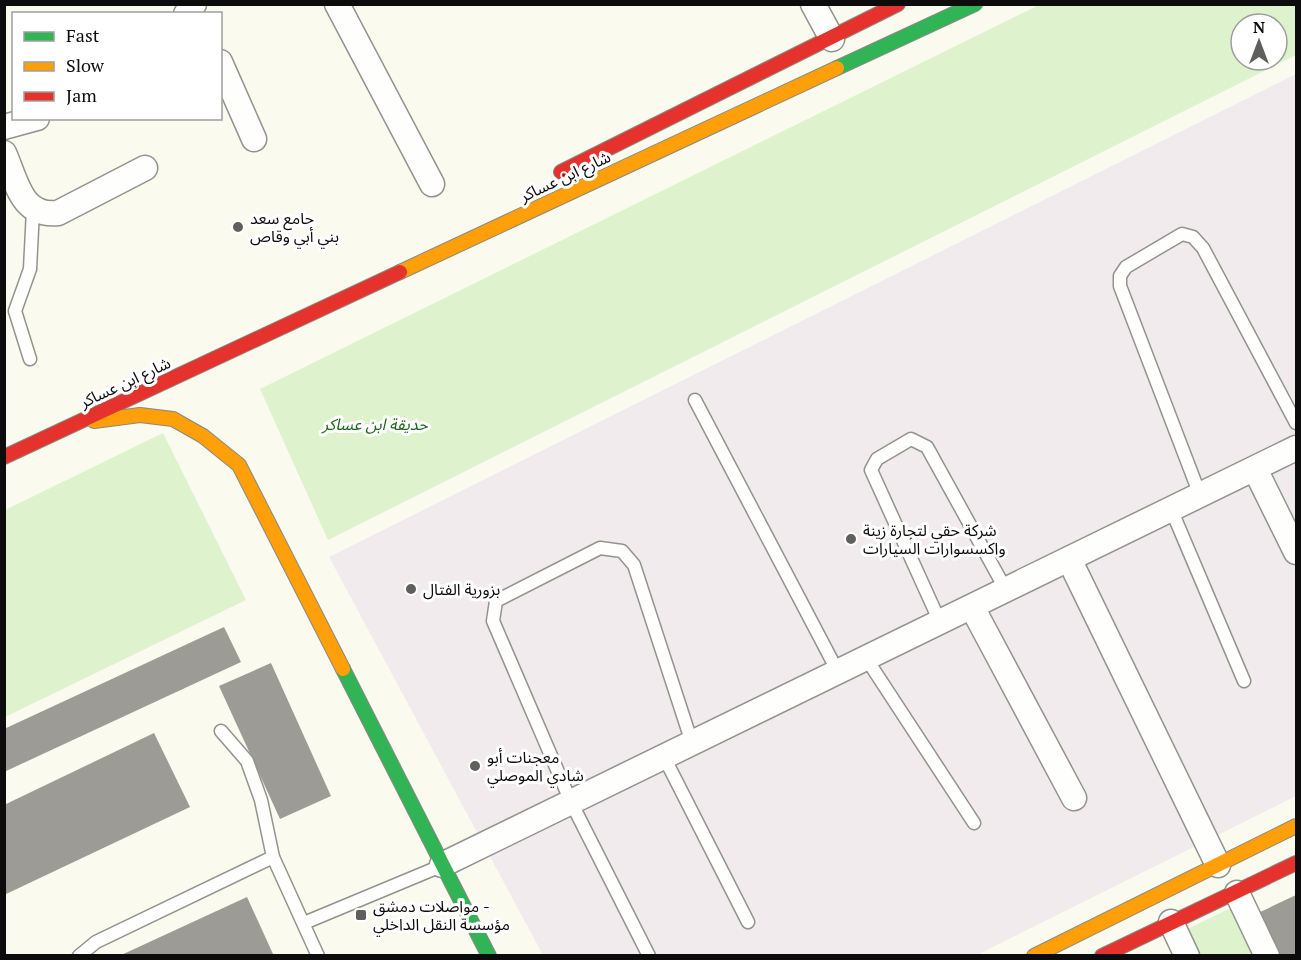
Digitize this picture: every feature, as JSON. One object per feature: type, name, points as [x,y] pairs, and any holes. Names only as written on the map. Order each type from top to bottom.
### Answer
[{"type":"main road","name":"شارع ابن عساكر","points":[[68,426],[975,4]]},
{"type":"main road","name":"شارع ابن عساكر","points":[[553,176],[832,39],[882,8]]},
{"type":"main road","name":"شارع ابن عساكر","points":[[68,426],[93,402],[199,350]]},
{"type":"main road","points":[[4,458],[68,426],[134,413],[164,416],[195,428],[238,465],[489,956]]},
{"type":"main road","points":[[1034,956],[1296,826]]},
{"type":"main road","points":[[1102,956],[1296,863]]},
{"type":"street","points":[[337,4],[432,184]]},
{"type":"street","points":[[813,4],[832,39]]},
{"type":"street","points":[[222,67],[254,139]]},
{"type":"street","points":[[4,127],[30,120]]},
{"type":"street","points":[[4,153],[25,200],[33,210],[44,214],[58,213],[145,168]]},
{"type":"street","points":[[442,865],[1296,448]]},
{"type":"street","points":[[1255,469],[1296,552]]},
{"type":"street","points":[[1069,560],[1218,865]]},
{"type":"street","points":[[972,607],[1074,798]]},
{"type":"street","points":[[1237,893],[1267,956]]},
{"type":"street","points":[[1171,922],[1187,956]]},
{"type":"lane","points":[[30,359],[15,311],[30,268],[33,210]]},
{"type":"lane","points":[[1200,495],[1120,286],[1120,276],[1126,267],[1182,234],[1193,237],[1203,248],[1296,423]]},
{"type":"lane","points":[[695,400],[838,672]]},
{"type":"lane","points":[[940,622],[871,470],[877,459],[911,439],[927,447],[1006,590]]},
{"type":"lane","points":[[1171,509],[1244,681]]},
{"type":"lane","points":[[649,956],[571,802],[493,621],[495,601],[600,548],[622,551],[634,565],[692,743]]},
{"type":"lane","points":[[866,658],[974,823]]},
{"type":"lane","points":[[221,730],[246,761],[261,800],[273,857],[318,956]]},
{"type":"lane","points":[[664,757],[748,922]]},
{"type":"lane","points":[[79,956],[96,942],[273,857]]},
{"type":"lane","points":[[304,923],[442,865]]},
{"type":"shaded area","points":[[1296,74],[1296,796],[977,955],[543,955],[329,557]]},
{"type":"green space","name":"حديقة ابن عساكر","points":[[1041,4],[1296,5],[1296,55],[1289,59],[1289,12],[1229,12],[1229,72],[1262,72],[328,540],[260,389]]},
{"type":"green space","points":[[163,433],[246,600],[5,717],[5,510]]},
{"type":"green space","points":[[1233,907],[1256,955],[1195,955],[1183,931]]},
{"type":"building","points":[[224,627],[241,662],[4,772],[4,729]]},
{"type":"building","points":[[271,663],[331,796],[280,819],[219,686]]},
{"type":"building","points":[[154,733],[190,807],[4,895],[4,805]]},
{"type":"building","points":[[1296,895],[1296,956],[1276,956],[1256,914]]},
{"type":"building","points":[[247,897],[273,954],[269,956],[119,956]]},
{"type":"traffic: fast","points":[[837,68],[975,4]]},
{"type":"traffic: fast","points":[[343,669],[489,956]]},
{"type":"traffic: slow","points":[[400,272],[837,68]]},
{"type":"traffic: slow","points":[[94,421],[140,415],[173,419],[203,436],[239,465],[343,669]]},
{"type":"traffic: slow","points":[[1034,956],[1296,826]]},
{"type":"traffic: jam","points":[[561,172],[898,4]]},
{"type":"traffic: jam","points":[[4,457],[400,272]]},
{"type":"traffic: jam","points":[[1102,956],[1296,863]]},
{"type":"place","name":"جامع سعد بني أبي وقاص","points":[[238,227]]},
{"type":"place","name":"شركة حقي لتجارة زينة واكسسوارات السيارات","points":[[851,539]]},
{"type":"place","name":"بزورية الفتال","points":[[411,589]]},
{"type":"place","name":"معجنات أبو شادي الموصلي","points":[[475,766]]},
{"type":"place","name":"مواصلات دمشق - مؤسسة النقل الداخلي","points":[[361,915]]}]
